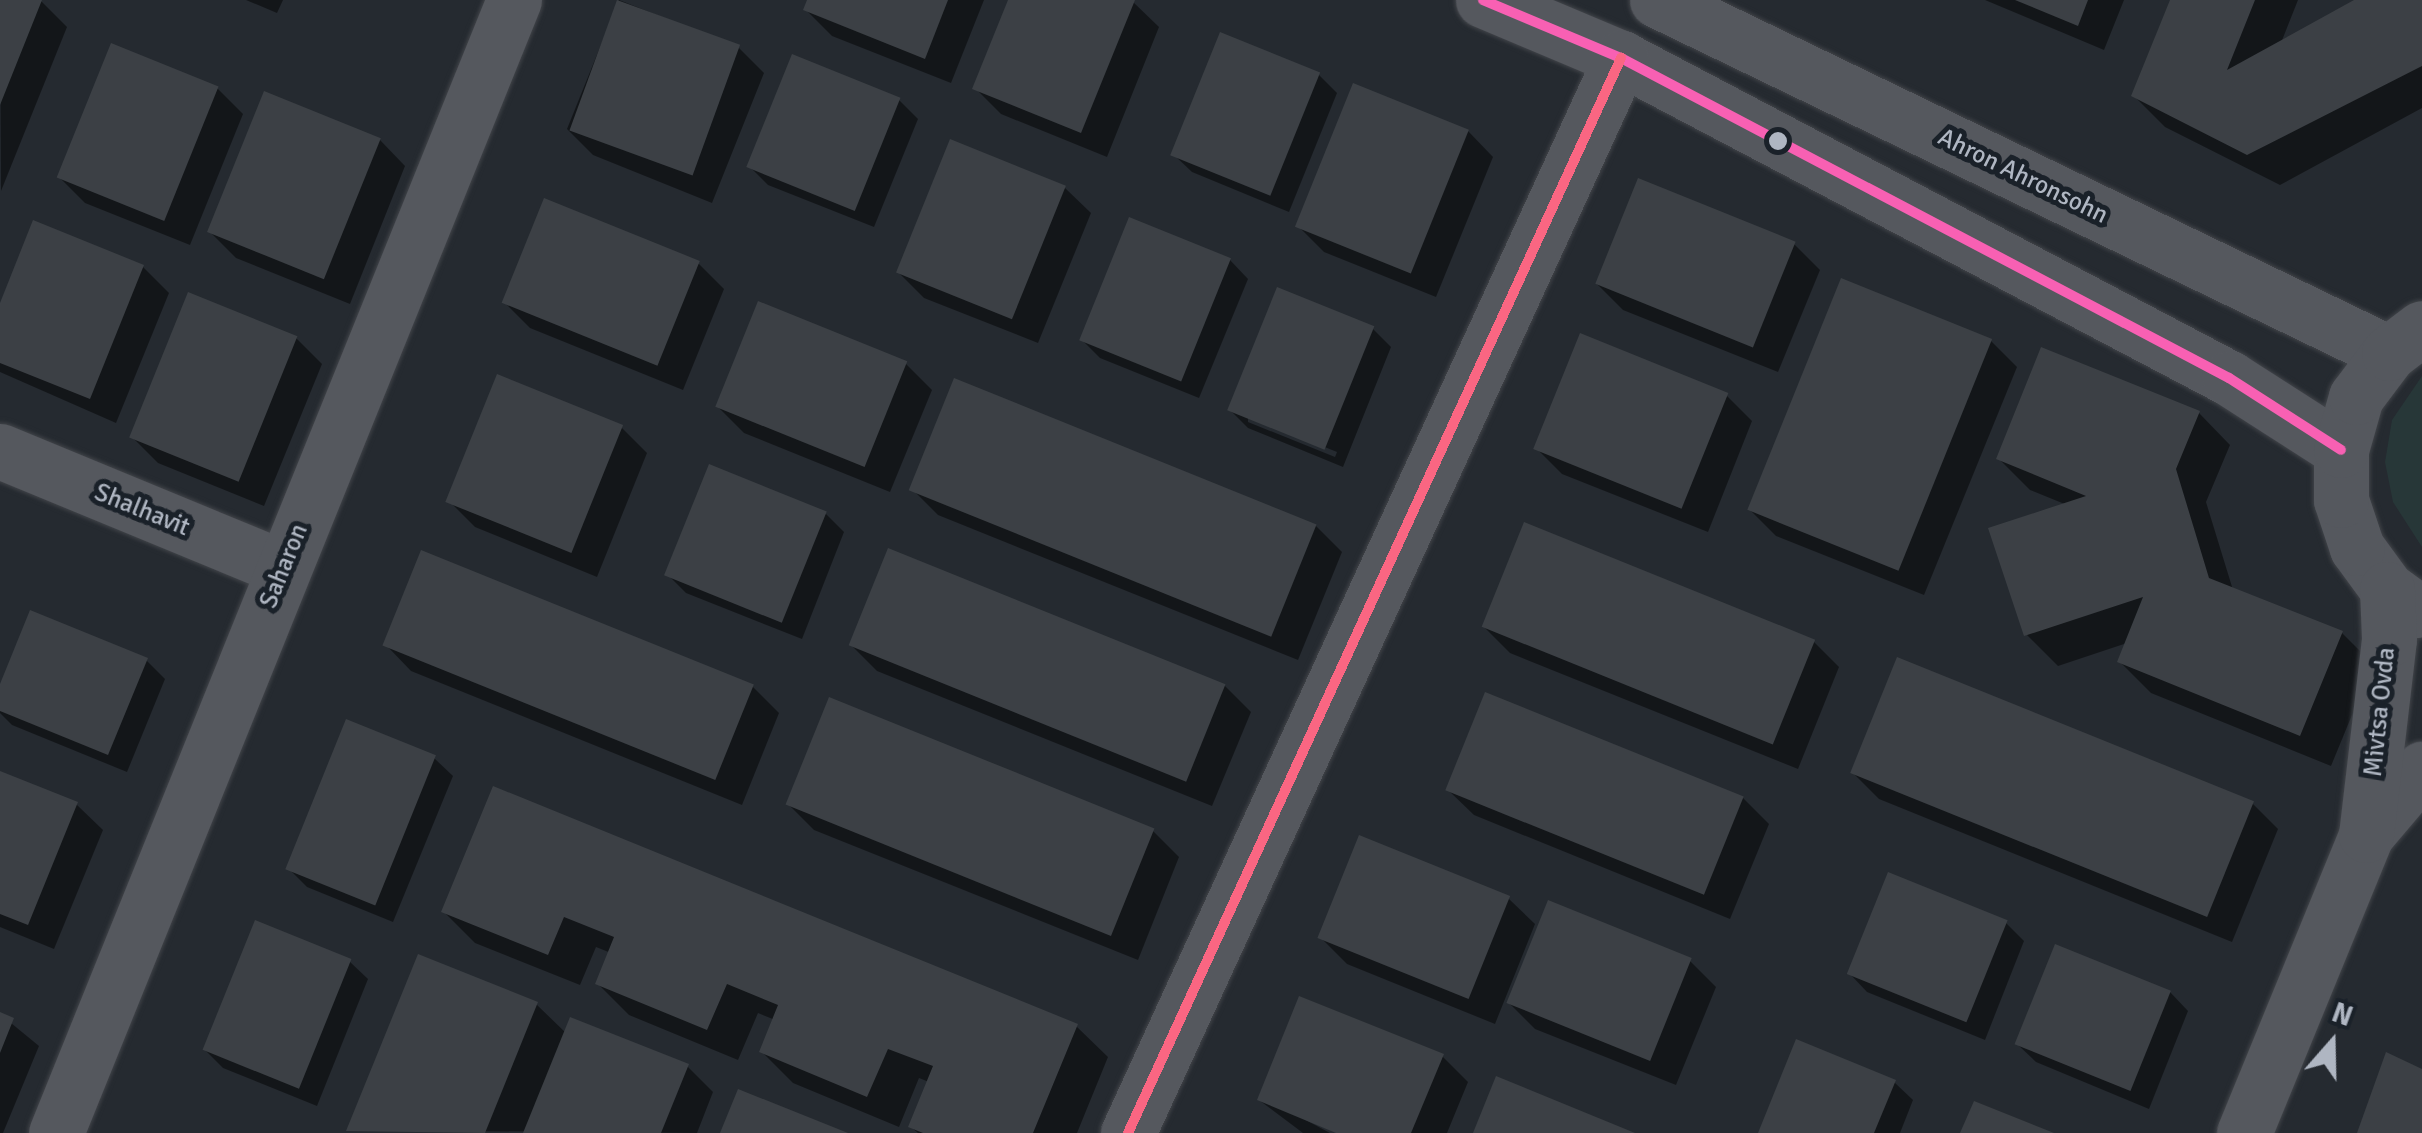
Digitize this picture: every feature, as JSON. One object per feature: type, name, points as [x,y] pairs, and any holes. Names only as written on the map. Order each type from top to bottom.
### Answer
[{"type":"street","name":"Saharon","points":[[56,1133],[514,0]]},
{"type":"street","points":[[1483,0],[1622,58],[2228,378],[2341,450]]},
{"type":"street","name":"Ahron Ahronsohn","points":[[1657,0],[2405,341]]},
{"type":"street","points":[[1128,1133],[1622,58]]},
{"type":"street","points":[[2404,602],[2357,548],[2342,500],[2341,450],[2356,397],[2405,341]]},
{"type":"street","name":"Shalhavit","points":[[0,452],[284,568]]},
{"type":"street","name":"Mivtsa Ovda","points":[[2244,1133],[2366,834],[2389,639],[2404,602]]},
{"type":"street","name":"Mivtsa Ovda","points":[[2366,834],[2422,770]]},
{"type":"shaded area","points":[[2422,376],[2422,547],[2393,502],[2385,462],[2392,420]]},
{"type":"building","points":[[0,0],[42,0],[0,105]]},
{"type":"building","points":[[617,0],[740,45],[693,175],[569,131]]},
{"type":"building","points":[[807,0],[948,0],[925,59],[803,10]]},
{"type":"building","points":[[1008,0],[1135,0],[1081,133],[972,89]]},
{"type":"building","points":[[2015,0],[2088,0],[2078,26]]},
{"type":"building","points":[[2170,0],[2255,0],[2227,70],[2354,0],[2422,0],[2422,66],[2247,155],[2131,96]]},
{"type":"building","points":[[1220,32],[1320,72],[1270,196],[1170,155]]},
{"type":"building","points":[[111,43],[219,86],[164,221],[57,177]]},
{"type":"building","points":[[792,54],[900,98],[855,211],[746,167]]},
{"type":"building","points":[[1353,83],[1469,130],[1411,274],[1295,227]]},
{"type":"building","points":[[264,91],[381,138],[324,279],[207,232]]},
{"type":"building","points":[[950,139],[1066,186],[1012,319],[896,273]]},
{"type":"building","points":[[1638,178],[1796,242],[1753,347],[1595,284]]},
{"type":"building","points":[[544,198],[700,261],[657,366],[502,303]]},
{"type":"building","points":[[1129,217],[1231,258],[1181,382],[1079,340]]},
{"type":"building","points":[[33,220],[144,265],[90,399],[0,363],[0,303]]},
{"type":"building","points":[[1841,278],[1992,339],[1898,571],[1747,510]]},
{"type":"building","points":[[1277,287],[1374,326],[1325,450],[1227,410]]},
{"type":"building","points":[[188,292],[297,336],[239,482],[129,438]]},
{"type":"building","points":[[758,301],[907,361],[865,467],[715,407]]},
{"type":"building","points":[[1580,333],[1728,393],[1682,509],[1533,449]]},
{"type":"building","points":[[2041,347],[2200,411],[2176,469],[2209,578],[2343,631],[2300,736],[2117,662],[2143,597],[2024,636],[1988,528],[2086,496],[1996,459]]},
{"type":"building","points":[[497,374],[623,425],[571,553],[445,502]]},
{"type":"building","points":[[954,378],[1317,524],[1271,637],[909,490]]},
{"type":"building","points":[[709,464],[827,512],[782,623],[664,575]]},
{"type":"building","points":[[1524,522],[1815,640],[1773,744],[1482,627]]},
{"type":"building","points":[[888,548],[1225,684],[1186,782],[849,645]]},
{"type":"building","points":[[421,550],[754,684],[715,780],[382,645]]},
{"type":"building","points":[[30,610],[148,658],[108,755],[0,711],[0,684]]},
{"type":"building","points":[[1897,657],[2254,801],[2207,917],[1850,773]]},
{"type":"building","points":[[1485,692],[1744,797],[1704,895],[1445,790]]},
{"type":"building","points":[[829,697],[1154,828],[1111,936],[786,805]]},
{"type":"building","points":[[346,719],[436,755],[375,906],[285,869]]},
{"type":"building","points":[[0,771],[78,802],[28,925],[0,914]]},
{"type":"building","points":[[493,786],[1078,1024],[1033,1133],[923,1133],[908,1127],[933,1066],[888,1049],[867,1097],[759,1052],[778,1005],[727,984],[707,1030],[595,984],[614,937],[564,917],[548,955],[441,912]]},
{"type":"building","points":[[1359,835],[1510,896],[1469,999],[1317,938]]},
{"type":"building","points":[[1888,872],[2008,920],[1966,1022],[1847,974]]},
{"type":"building","points":[[1548,900],[1692,958],[1650,1061],[1506,1003]]},
{"type":"building","points":[[255,920],[351,959],[299,1089],[203,1050]]},
{"type":"building","points":[[2055,944],[2171,991],[2130,1091],[2015,1044]]},
{"type":"building","points":[[418,954],[538,1002],[485,1133],[346,1131]]},
{"type":"building","points":[[1299,996],[1444,1054],[1411,1133],[1336,1133],[1257,1100]]},
{"type":"building","points":[[0,1012],[14,1018],[0,1053]]},
{"type":"building","points":[[570,1017],[689,1064],[661,1133],[523,1133]]},
{"type":"building","points":[[1796,1039],[1896,1080],[1874,1133],[1758,1133]]},
{"type":"building","points":[[2386,1052],[2422,1069],[2422,1133],[2357,1133]]},
{"type":"building","points":[[1496,1076],[1635,1133],[1473,1133]]},
{"type":"building","points":[[738,1089],[848,1133],[720,1133]]},
{"type":"building","points":[[1974,1101],[2054,1133],[1960,1133]]},
{"type":"transit line","points":[[1483,0],[1621,58],[2229,378],[2341,450]]},
{"type":"transit line","points":[[1128,1133],[1621,58]]}]
